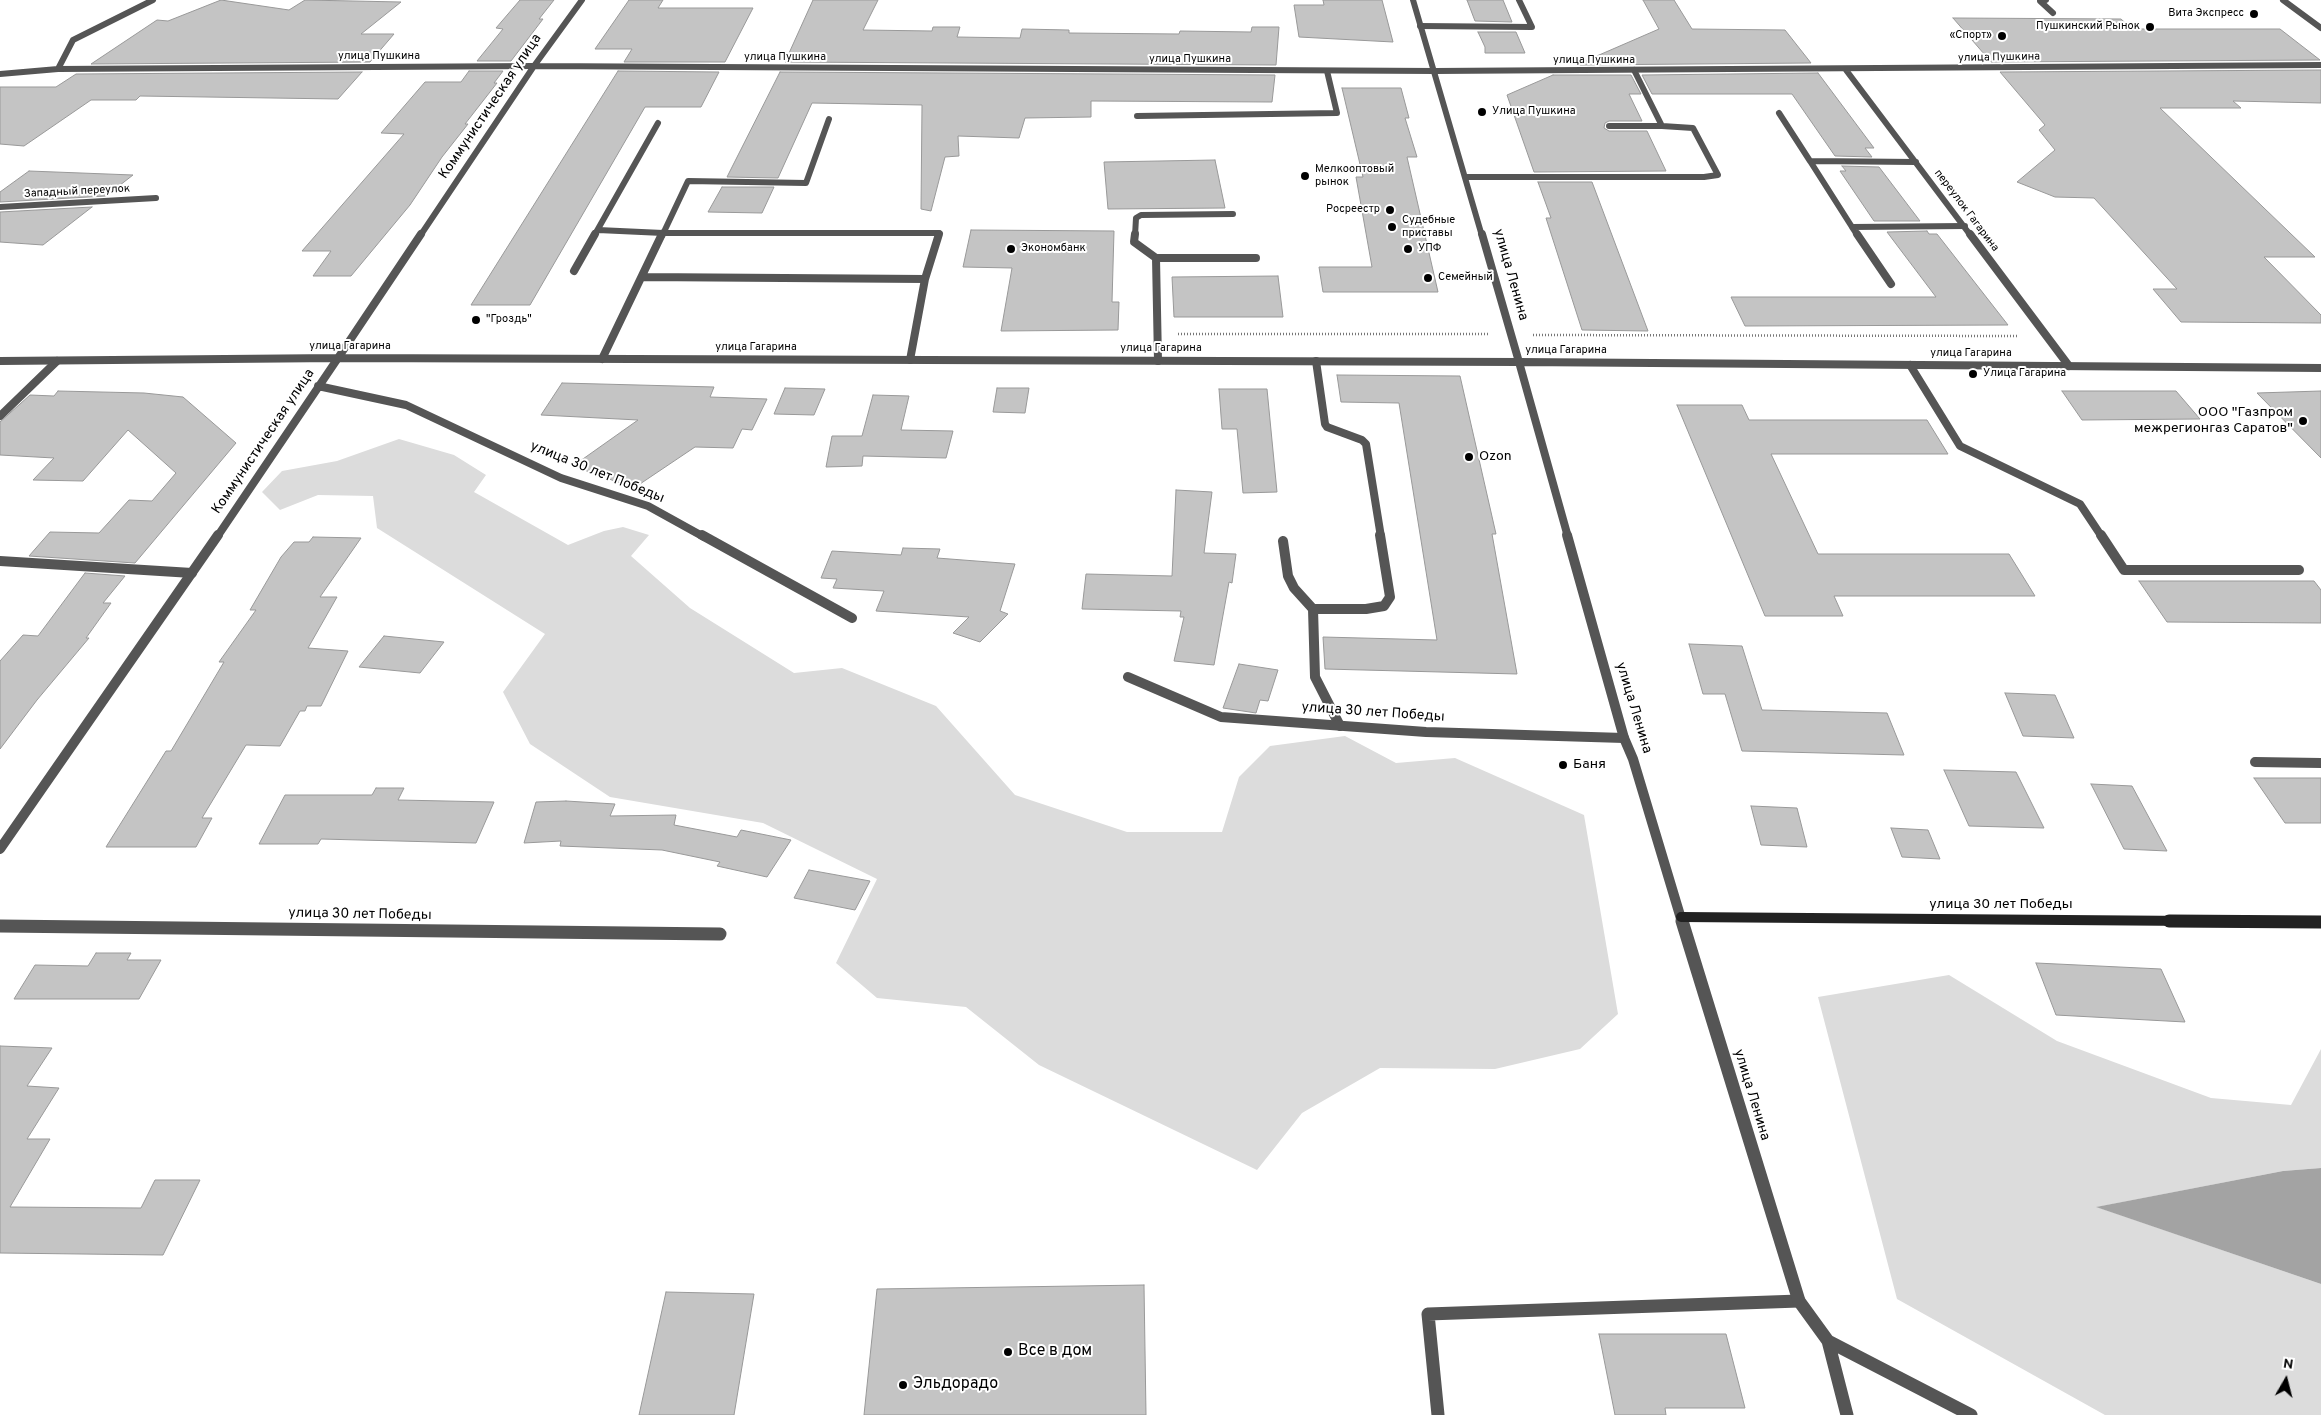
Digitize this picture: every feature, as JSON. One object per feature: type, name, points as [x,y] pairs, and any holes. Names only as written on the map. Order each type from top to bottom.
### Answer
[{"type":"main road","name":"улица 30 лет Победы","points":[[1681,916],[2321,922]]},
{"type":"street","points":[[58,68],[73,40],[153,0]]},
{"type":"street","name":"Коммунистическая улица","points":[[0,849],[192,573],[534,66],[582,0]]},
{"type":"street","name":"улица Ленина","points":[[1413,0],[1512,335],[1624,738],[1633,759],[1799,1301],[1828,1340],[1847,1415]]},
{"type":"street","points":[[1420,26],[1532,27],[1519,0]]},
{"type":"street","points":[[2046,0],[2040,1],[2053,13]]},
{"type":"street","points":[[2283,0],[2321,28]]},
{"type":"street","name":"улица Пушкина","points":[[0,74],[58,68],[534,66],[1435,71],[1846,70],[2321,65]]},
{"type":"street","points":[[1634,70],[1662,126]]},
{"type":"street","name":"переулок Гагарина","points":[[1846,70],[2069,366]]},
{"type":"street","points":[[1137,116],[1337,113],[1327,71]]},
{"type":"street","points":[[1780,113],[1852,227],[1891,284]]},
{"type":"street","points":[[602,359],[688,181],[806,183],[829,119]]},
{"type":"street","points":[[574,272],[658,123]]},
{"type":"street","points":[[1466,177],[1704,178],[1718,174],[1693,128],[1609,126]]},
{"type":"street","points":[[1810,161],[1916,162]]},
{"type":"street","name":"Западный переулок","points":[[0,206],[156,198]]},
{"type":"street","points":[[1233,214],[1141,215],[1136,218],[1134,242],[1156,258],[1256,258]]},
{"type":"street","points":[[1852,227],[1965,226]]},
{"type":"street","points":[[598,230],[663,234],[939,233],[925,279],[910,360]]},
{"type":"street","points":[[1156,258],[1158,360]]},
{"type":"street","points":[[642,277],[925,279]]},
{"type":"street","name":"улица Гагарина","points":[[0,361],[338,358],[1158,360],[2321,368]]},
{"type":"street","points":[[0,416],[57,361]]},
{"type":"street","points":[[1313,609],[1366,609],[1384,606],[1390,597],[1366,444],[1362,440],[1327,427],[1325,424],[1316,361]]},
{"type":"street","points":[[1910,365],[1960,446],[2080,504],[2124,570],[2299,570]]},
{"type":"street","name":"улица 30 лет Победы","points":[[318,386],[406,405],[561,478],[648,506],[852,618]]},
{"type":"street","points":[[1282,541],[1288,576],[1294,588],[1313,609],[1316,677],[1340,726]]},
{"type":"street","points":[[0,561],[192,573]]},
{"type":"street","name":"улица 30 лет Победы","points":[[1128,677],[1221,717],[1426,732],[1624,738]]},
{"type":"street","points":[[2255,762],[2321,763]]},
{"type":"street","name":"улица 30 лет Победы","points":[[0,926],[720,934]]},
{"type":"street","points":[[1438,1415],[1428,1314],[1799,1301]]},
{"type":"street","points":[[1828,1340],[1971,1415]]},
{"type":"path","points":[[1157,334],[2047,336]]},
{"type":"shaded area","points":[[399,439],[454,455],[486,475],[474,492],[568,545],[604,531],[623,527],[649,535],[631,556],[690,608],[794,673],[842,668],[936,706],[1015,795],[1127,832],[1222,832],[1239,777],[1270,746],[1345,736],[1396,763],[1455,758],[1584,815],[1618,1014],[1580,1049],[1495,1069],[1380,1068],[1302,1113],[1257,1170],[1039,1065],[966,1007],[877,998],[836,963],[877,879],[763,823],[610,797],[530,744],[503,692],[545,634],[377,528],[373,496],[318,495],[280,510],[262,492],[282,471],[337,461]]},
{"type":"shaded area","points":[[1949,975],[2057,1041],[2211,1098],[2291,1105],[2321,1049],[2321,1168],[2283,1171],[2097,1207],[2321,1284],[2321,1415],[2105,1415],[1897,1299],[1818,997]]},
{"type":"shaded area","points":[[2321,1168],[2321,1284],[2096,1207],[2283,1171]]},
{"type":"building","points":[[221,0],[289,10],[305,0],[401,2],[361,34],[394,34],[370,62],[91,64],[157,20],[168,21]]},
{"type":"building","points":[[520,0],[554,0],[539,19],[543,19],[511,61],[477,61],[503,29],[496,28]]},
{"type":"building","points":[[629,0],[663,0],[658,8],[753,8],[725,62],[624,62],[632,49],[595,49]]},
{"type":"building","points":[[813,0],[878,0],[863,30],[932,31],[933,27],[960,27],[957,37],[1020,38],[1022,29],[1069,30],[1069,33],[1179,34],[1180,31],[1251,32],[1252,27],[1279,27],[1276,65],[785,62]]},
{"type":"building","points":[[1323,0],[1382,0],[1393,42],[1299,37],[1294,5],[1324,5]]},
{"type":"building","points":[[1467,0],[1503,0],[1512,22],[1475,21]]},
{"type":"building","points":[[1643,0],[1674,0],[1692,29],[1785,30],[1811,63],[1576,65],[1659,29]]},
{"type":"building","points":[[1953,18],[2121,19],[2132,29],[2280,29],[2320,60],[1991,62]]},
{"type":"building","points":[[1478,32],[1516,32],[1525,53],[1485,53],[1485,47]]},
{"type":"building","points":[[2321,70],[2321,103],[2233,101],[2241,108],[2160,108],[2315,257],[2264,257],[2321,315],[2321,323],[2181,322],[2153,289],[2177,289],[2094,198],[2055,197],[2017,182],[2055,150],[2039,130],[2045,125],[2000,72]]},
{"type":"building","points":[[469,71],[503,71],[494,83],[497,83],[465,124],[468,124],[442,157],[410,205],[351,276],[313,276],[331,251],[302,251],[404,134],[381,133],[425,82],[461,82]]},
{"type":"building","points":[[618,71],[719,72],[701,107],[645,107],[530,305],[471,305]]},
{"type":"building","points":[[362,72],[338,99],[140,96],[136,100],[91,100],[24,146],[0,144],[0,87],[56,87],[76,74]]},
{"type":"building","points":[[780,72],[1275,75],[1272,102],[1091,101],[1091,117],[1025,118],[1019,138],[958,136],[959,156],[945,157],[931,211],[921,209],[922,105],[812,103],[778,178],[727,177]]},
{"type":"building","points":[[1818,73],[1874,148],[1865,148],[1872,157],[1835,156],[1792,94],[1652,94],[1642,75]]},
{"type":"building","points":[[1553,75],[1631,75],[1641,94],[1629,94],[1642,121],[1609,121],[1605,123],[1604,128],[1609,131],[1647,131],[1666,171],[1534,172],[1507,95]]},
{"type":"building","points":[[1342,88],[1401,88],[1409,118],[1405,118],[1417,157],[1407,157],[1438,292],[1323,292],[1319,267],[1372,267],[1356,177],[1363,177]]},
{"type":"building","points":[[1215,160],[1225,208],[1108,209],[1104,162]]},
{"type":"building","points":[[1842,166],[1879,167],[1920,221],[1874,221],[1840,171],[1846,171]]},
{"type":"building","points":[[29,171],[133,175],[106,196],[0,202],[0,192]]},
{"type":"building","points":[[1538,182],[1592,182],[1648,331],[1582,330],[1546,218],[1551,218]]},
{"type":"building","points":[[722,187],[774,187],[762,213],[708,212]]},
{"type":"building","points":[[92,207],[43,245],[0,242],[0,212]]},
{"type":"building","points":[[971,230],[1114,231],[1112,302],[1119,302],[1118,330],[1001,331],[1012,268],[963,267]]},
{"type":"building","points":[[1927,231],[1929,234],[1937,234],[2008,325],[1745,326],[1731,297],[1936,297],[1887,232]]},
{"type":"building","points":[[1278,276],[1283,317],[1174,317],[1172,277]]},
{"type":"building","points":[[1337,375],[1460,376],[1496,534],[1492,534],[1517,674],[1325,669],[1323,637],[1437,640],[1399,403],[1341,402]]},
{"type":"building","points":[[562,383],[714,387],[710,397],[767,399],[752,430],[742,429],[733,448],[695,447],[634,488],[573,466],[638,420],[541,415]]},
{"type":"building","points":[[785,388],[825,389],[814,415],[774,414]]},
{"type":"building","points":[[997,388],[1029,388],[1025,413],[993,412]]},
{"type":"building","points":[[1219,389],[1267,389],[1277,492],[1243,493],[1237,429],[1222,429]]},
{"type":"building","points":[[58,391],[144,393],[183,397],[236,443],[135,563],[29,556],[50,532],[99,533],[129,500],[152,501],[176,473],[128,430],[83,481],[33,480],[54,458],[0,455],[0,422],[30,395],[54,396]]},
{"type":"building","points":[[2062,391],[2176,391],[2200,419],[2082,420]]},
{"type":"building","name":"ООО \"Газпром межрегионгаз Саратов\"","points":[[2321,391],[2321,458],[2257,393]]},
{"type":"building","points":[[873,395],[909,396],[901,430],[953,431],[946,458],[863,456],[862,466],[826,467],[832,436],[862,436]]},
{"type":"building","points":[[1677,405],[1742,405],[1749,420],[1927,420],[1948,454],[1771,454],[1818,554],[2009,554],[2035,596],[1834,596],[1843,616],[1765,616]]},
{"type":"building","points":[[1176,490],[1212,492],[1204,553],[1236,554],[1232,583],[1229,582],[1214,665],[1174,661],[1184,617],[1180,617],[1181,611],[1082,609],[1086,574],[1172,576]]},
{"type":"building","points":[[313,537],[361,538],[320,597],[337,597],[308,648],[348,651],[321,706],[307,706],[305,711],[300,711],[280,746],[246,745],[202,818],[212,818],[196,847],[106,847],[166,751],[171,751],[224,662],[219,662],[256,610],[250,610],[281,557],[294,542],[309,542]]},
{"type":"building","points":[[903,548],[940,549],[937,558],[1015,564],[1000,611],[1008,614],[980,642],[953,633],[969,617],[876,611],[884,591],[833,588],[837,579],[821,578],[832,551],[901,555]]},
{"type":"building","points":[[85,573],[125,576],[103,603],[111,603],[86,638],[89,638],[37,700],[0,749],[0,661],[23,635],[38,636]]},
{"type":"building","points":[[2139,581],[2314,581],[2321,590],[2321,623],[2167,622]]},
{"type":"building","points":[[384,636],[444,642],[420,673],[359,667]]},
{"type":"building","points":[[1689,644],[1742,646],[1762,710],[1887,713],[1904,755],[1742,751],[1725,694],[1703,694]]},
{"type":"building","points":[[1239,664],[1278,670],[1268,701],[1260,700],[1256,713],[1223,708]]},
{"type":"building","points":[[2005,693],[2055,695],[2074,738],[2023,736]]},
{"type":"building","points":[[1944,770],[2016,772],[2044,828],[1969,826]]},
{"type":"building","points":[[2254,778],[2321,778],[2321,823],[2285,823]]},
{"type":"building","points":[[2091,784],[2132,786],[2167,851],[2124,849]]},
{"type":"building","points":[[376,788],[404,788],[398,800],[494,802],[476,843],[321,839],[318,844],[259,844],[285,795],[372,795]]},
{"type":"building","points":[[566,801],[615,804],[610,816],[676,815],[674,825],[737,837],[741,830],[791,840],[767,877],[717,866],[720,862],[662,850],[560,846],[561,841],[524,843],[536,802]]},
{"type":"building","points":[[1751,806],[1797,808],[1807,847],[1761,845]]},
{"type":"building","points":[[1891,828],[1928,830],[1940,859],[1902,857]]},
{"type":"building","points":[[809,870],[870,881],[855,910],[794,898]]},
{"type":"building","points":[[96,953],[131,953],[127,960],[161,960],[139,999],[14,999],[35,965],[88,966]]},
{"type":"building","points":[[2036,963],[2161,969],[2185,1022],[2056,1015]]},
{"type":"building","points":[[0,1046],[52,1048],[27,1086],[59,1088],[27,1139],[50,1139],[10,1207],[141,1208],[155,1180],[200,1180],[163,1255],[0,1253]]},
{"type":"building","name":"Все в дом","points":[[1144,1285],[1146,1415],[864,1415],[877,1289]]},
{"type":"building","points":[[666,1292],[754,1294],[734,1415],[639,1415]]},
{"type":"building","points":[[1599,1334],[1726,1334],[1745,1408],[1665,1408],[1666,1415],[1615,1415]]},
{"type":"place","name":"Вита Экспресс","points":[[2254,14]]},
{"type":"place","name":"Пушкинский Рынок","points":[[2150,27]]},
{"type":"place","name":"«Спорт»","points":[[2002,36]]},
{"type":"place","name":"Улица Пушкина","points":[[1482,112]]},
{"type":"place","name":"Мелкооптовый рынок","points":[[1305,176]]},
{"type":"place","name":"Росреестр","points":[[1390,210]]},
{"type":"place","name":"Судебные приставы","points":[[1392,227]]},
{"type":"place","name":"Экономбанк","points":[[1011,249]]},
{"type":"place","name":"УПФ","points":[[1408,249]]},
{"type":"place","name":"Семейный","points":[[1428,278]]},
{"type":"place","name":"\"Гроздь\"","points":[[476,320]]},
{"type":"place","name":"Улица Гагарина","points":[[1973,374]]},
{"type":"place","name":"ООО \"Газпром межрегионгаз Саратов\"","points":[[2303,421]]},
{"type":"place","name":"Ozon","points":[[1469,457]]},
{"type":"place","name":"Баня","points":[[1563,765]]},
{"type":"place","name":"Все в дом","points":[[1008,1352]]},
{"type":"place","name":"Эльдорадо","points":[[903,1385]]}]
